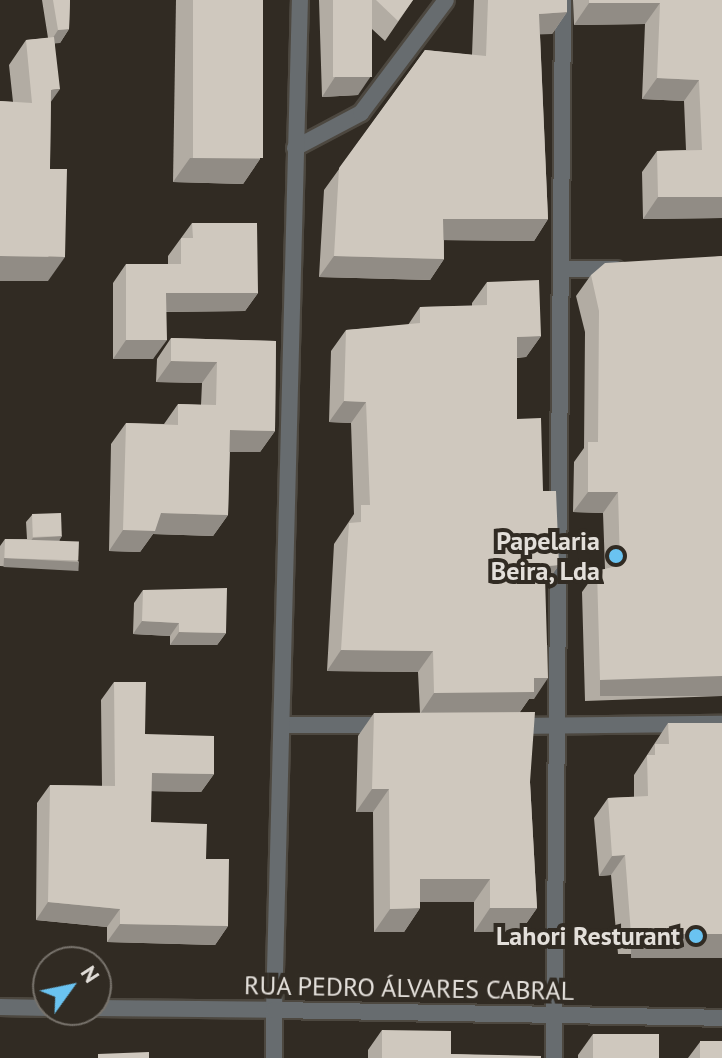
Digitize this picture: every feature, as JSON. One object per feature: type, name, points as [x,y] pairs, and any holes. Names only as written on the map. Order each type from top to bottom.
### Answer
[{"type":"street","points":[[274,1058],[285,725],[300,0]]},
{"type":"street","points":[[295,148],[361,113],[446,0]]},
{"type":"street","points":[[554,1058],[554,726],[564,269],[563,0]]},
{"type":"street","points":[[564,269],[643,269]]},
{"type":"street","points":[[491,726],[722,724]]},
{"type":"street","points":[[285,725],[411,725]]},
{"type":"street","points":[[0,1007],[32,1008]]},
{"type":"street","name":"RUA PEDRO ÁLVARES CABRAL","points":[[112,1008],[554,1012],[722,1018]]},
{"type":"building","points":[[53,0],[70,0],[69,29],[58,30]]},
{"type":"building","points":[[193,0],[263,0],[263,158],[193,158]]},
{"type":"building","points":[[333,0],[372,0],[372,77],[333,77]]},
{"type":"building","points":[[376,0],[413,0],[398,21]]},
{"type":"building","points":[[488,0],[567,0],[567,12],[539,14],[548,219],[443,219],[444,259],[334,256],[339,168],[425,50],[486,56]]},
{"type":"building","points":[[589,0],[722,0],[722,197],[658,197],[657,151],[702,150],[699,80],[657,78],[660,3],[589,3]]},
{"type":"building","points":[[54,37],[60,89],[51,90],[50,169],[67,169],[65,257],[0,256],[0,101],[32,103],[26,40]]},
{"type":"building","points":[[192,223],[257,223],[258,293],[166,293],[167,340],[126,340],[126,264],[181,264],[181,238],[193,238]]},
{"type":"building","points":[[722,256],[722,676],[600,680],[597,571],[620,565],[618,492],[588,492],[588,442],[598,442],[599,311],[591,275],[605,263]]},
{"type":"building","points":[[539,280],[541,336],[517,337],[517,419],[541,418],[543,491],[556,491],[559,565],[548,566],[545,577],[548,678],[534,678],[534,692],[434,693],[433,651],[341,650],[349,523],[361,522],[361,505],[370,505],[366,402],[344,401],[346,330],[420,323],[420,307],[487,305],[487,282]]},
{"type":"building","points":[[171,338],[276,341],[275,431],[230,430],[228,515],[161,513],[155,531],[123,530],[126,423],[178,425],[178,404],[216,405],[217,362],[171,361]]},
{"type":"building","points":[[61,513],[62,536],[33,537],[32,514]]},
{"type":"building","points":[[5,539],[79,542],[78,561],[4,558]]},
{"type":"building","points":[[227,588],[226,633],[179,632],[179,623],[142,621],[143,590]]},
{"type":"building","points":[[114,682],[146,682],[145,734],[214,736],[214,774],[152,773],[151,822],[207,824],[206,859],[229,859],[228,926],[120,924],[120,909],[48,902],[50,785],[115,786]]},
{"type":"building","points":[[535,712],[530,782],[537,908],[490,908],[490,879],[420,879],[420,908],[390,909],[389,789],[372,789],[374,713]]},
{"type":"building","points":[[668,723],[722,723],[722,934],[631,934],[625,855],[612,856],[608,798],[648,796],[647,755],[655,755],[655,744],[669,744]]},
{"type":"building","points":[[382,1030],[451,1031],[451,1054],[541,1058],[382,1058]]},
{"type":"building","points":[[593,1034],[659,1034],[659,1058],[593,1058]]},
{"type":"building","points":[[700,1041],[722,1041],[722,1058],[700,1058]]},
{"type":"building","points":[[149,1052],[149,1058],[98,1058],[98,1054]]},
{"type":"place","name":"Papelaria Beira, Lda","points":[[616,556]]},
{"type":"place","name":"Lahori Resturant","points":[[696,936]]}]
